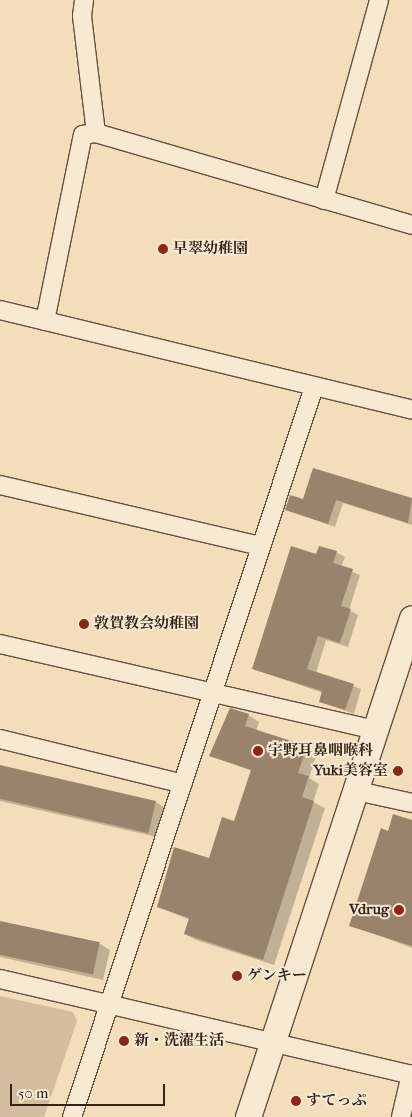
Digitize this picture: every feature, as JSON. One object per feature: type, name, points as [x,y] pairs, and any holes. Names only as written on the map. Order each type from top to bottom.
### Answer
[{"type":"street","points":[[84,0],[82,16],[96,133]]},
{"type":"street","points":[[324,200],[379,0]]},
{"type":"street","points":[[45,321],[83,135],[96,133],[412,225]]},
{"type":"street","points":[[0,310],[412,410]]},
{"type":"street","points":[[72,1117],[314,387]]},
{"type":"street","points":[[0,485],[260,546]]},
{"type":"street","points":[[248,1117],[357,791],[412,618]]},
{"type":"street","points":[[0,644],[376,730]]},
{"type":"street","points":[[0,739],[183,784]]},
{"type":"street","points":[[357,791],[412,803]]},
{"type":"street","points":[[0,979],[273,1041],[411,1075],[401,1117]]},
{"type":"shaded area","points":[[0,996],[73,1012],[77,1021],[44,1117],[0,1117]]},
{"type":"building","points":[[313,468],[412,498],[408,523],[336,500],[328,524],[285,510],[290,495],[303,499]]},
{"type":"building","points":[[291,546],[316,554],[319,546],[337,551],[333,563],[353,569],[341,606],[351,609],[340,643],[318,636],[307,669],[354,684],[345,710],[319,702],[322,691],[252,669]]},
{"type":"building","points":[[230,708],[249,714],[245,726],[307,746],[298,773],[309,776],[302,797],[314,801],[263,960],[184,934],[189,918],[157,907],[174,847],[209,858],[222,817],[234,821],[251,770],[209,756]]},
{"type":"building","points":[[0,765],[156,801],[148,833],[0,799]]},
{"type":"building","points":[[393,814],[412,820],[412,946],[349,926],[381,828],[388,831]]},
{"type":"building","points":[[0,921],[100,942],[93,974],[0,955]]},
{"type":"place","name":"早翠幼稚園","points":[[163,249]]},
{"type":"place","name":"敦賀教会幼稚園","points":[[84,624]]},
{"type":"place","name":"宇野耳鼻咽喉科","points":[[258,751]]},
{"type":"place","name":"Yuki美容室","points":[[398,771]]},
{"type":"place","name":"Vdrug","points":[[399,910]]},
{"type":"place","name":"ゲンキー","points":[[237,976]]},
{"type":"place","name":"新・洗濯生活","points":[[124,1041]]},
{"type":"place","name":"すてっぷ","points":[[296,1101]]}]
